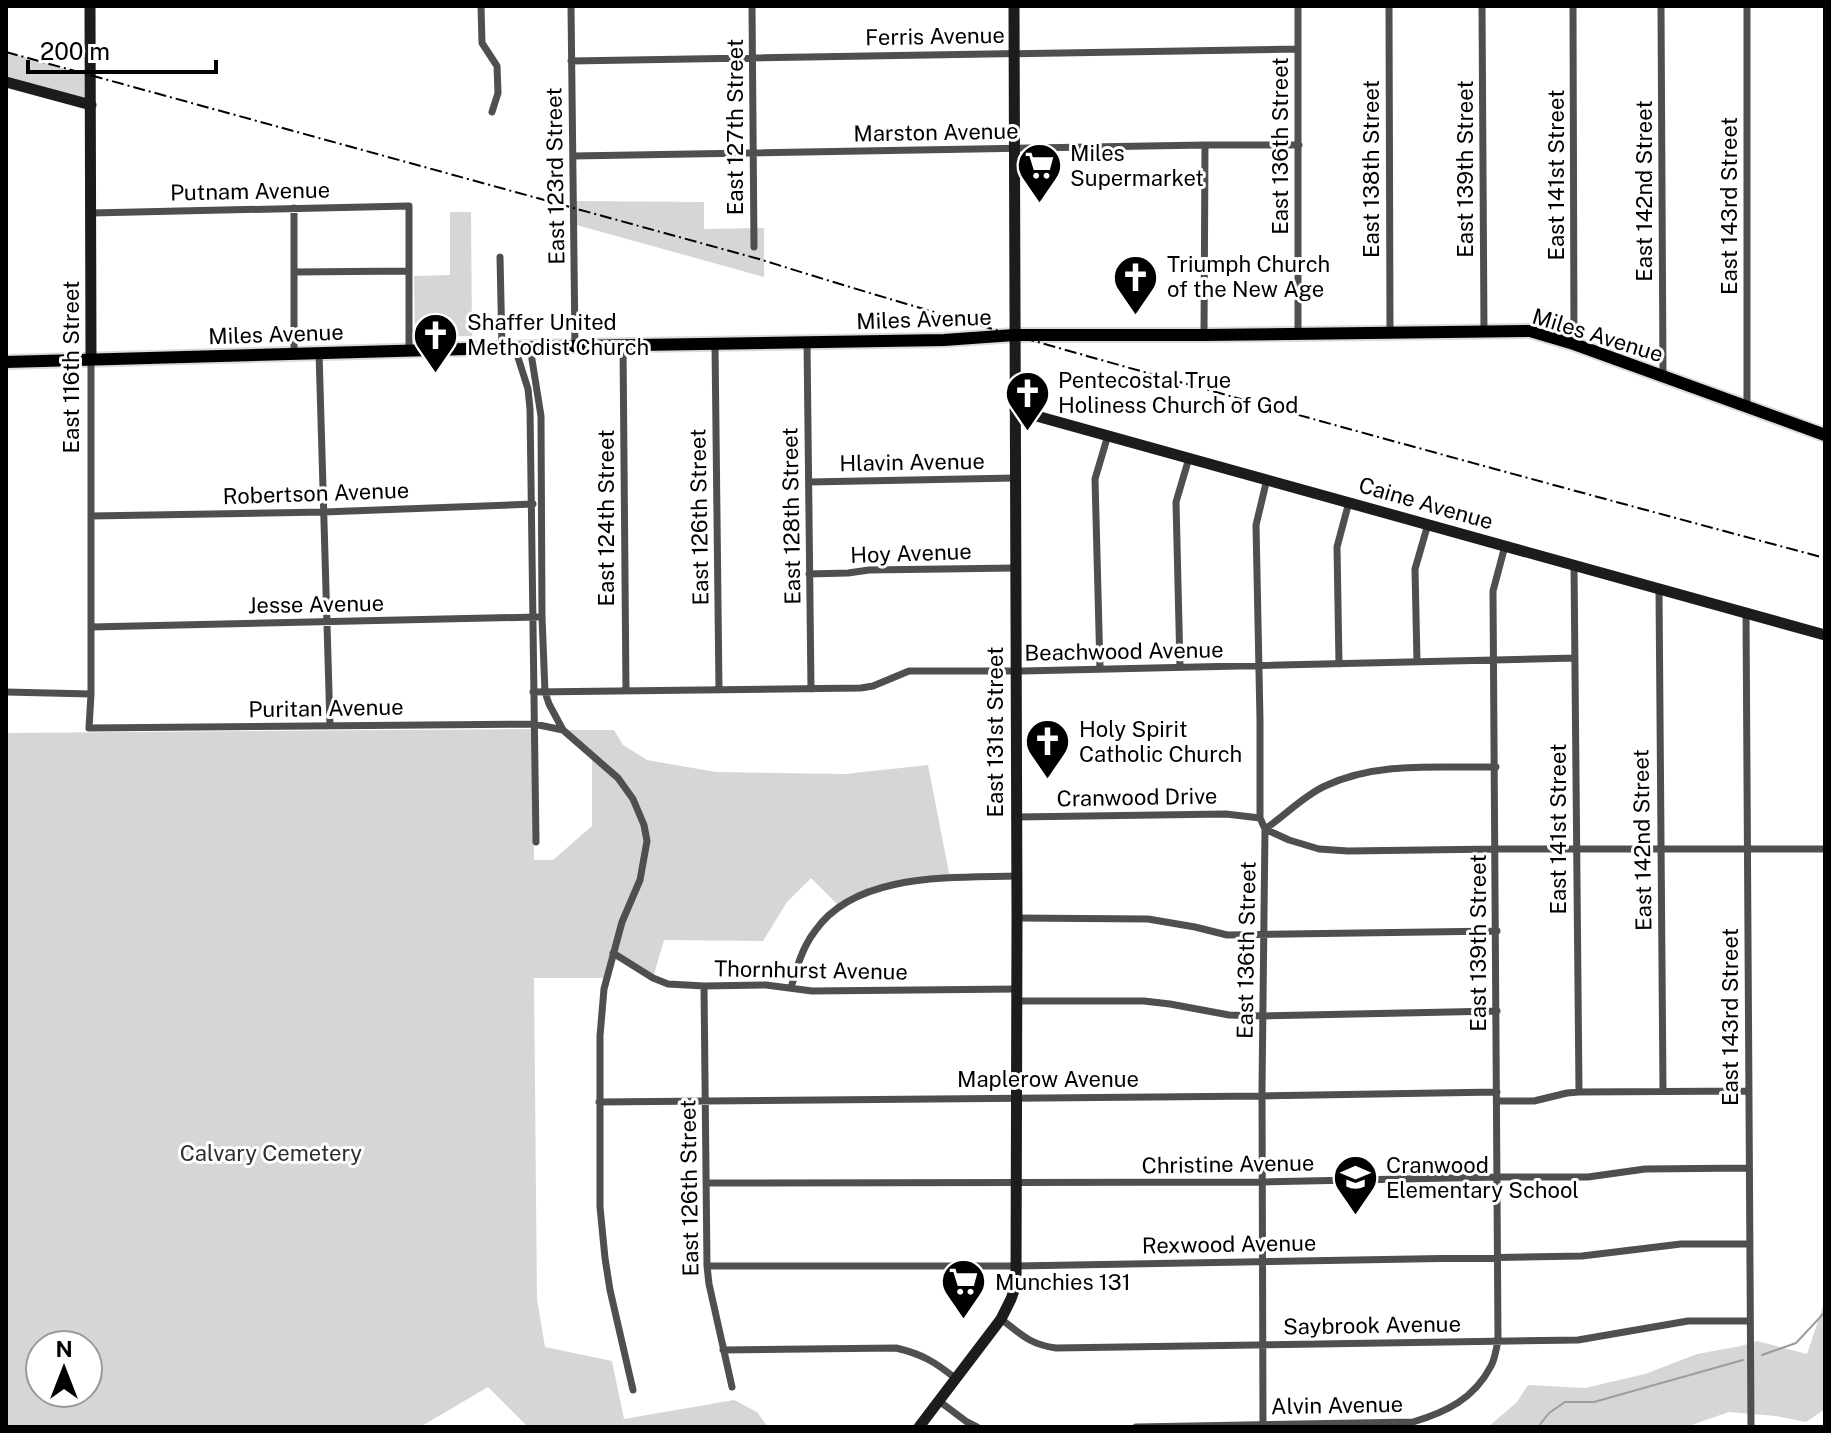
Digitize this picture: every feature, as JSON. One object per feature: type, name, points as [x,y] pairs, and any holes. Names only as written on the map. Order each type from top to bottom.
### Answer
[{"type":"main road","name":"Miles Avenue","points":[[6,362],[530,347],[944,340],[1014,335],[1530,331],[1825,435]]},
{"type":"street","name":"East 116th Street","points":[[89,728],[90,6]]},
{"type":"street","points":[[481,6],[482,43],[497,66],[498,93],[492,112]]},
{"type":"street","name":"East 123rd Street","points":[[571,6],[575,346]]},
{"type":"street","name":"East 127th Street","points":[[752,6],[754,247]]},
{"type":"street","name":"East 131st Street","points":[[919,1427],[1001,1319],[1016,1285],[1014,6]]},
{"type":"street","name":"East 136th Street","points":[[1298,6],[1298,333]]},
{"type":"street","name":"East 138th Street","points":[[1389,6],[1390,332]]},
{"type":"street","name":"East 139th Street","points":[[1482,6],[1484,332]]},
{"type":"street","name":"East 141st Street","points":[[1573,6],[1574,344]]},
{"type":"street","name":"East 142nd Street","points":[[1661,6],[1663,376]]},
{"type":"street","name":"East 143rd Street","points":[[1747,6],[1747,405]]},
{"type":"street","name":"Ferris Avenue","points":[[571,61],[1298,49]]},
{"type":"street","points":[[6,82],[91,105]]},
{"type":"street","points":[[1204,335],[1205,145]]},
{"type":"street","name":"Marston Avenue","points":[[573,156],[1299,145]]},
{"type":"street","name":"Putnam Avenue","points":[[91,213],[409,206],[409,271]]},
{"type":"street","points":[[294,208],[294,353]]},
{"type":"street","points":[[500,257],[508,348],[528,389],[530,409],[536,842]]},
{"type":"street","points":[[294,272],[409,271],[409,351]]},
{"type":"street","name":"East 128th Street","points":[[807,342],[811,689]]},
{"type":"street","name":"East 126th Street","points":[[715,344],[719,690]]},
{"type":"street","name":"East 124th Street","points":[[623,345],[626,691]]},
{"type":"street","points":[[530,347],[540,402],[545,692],[563,730],[618,778],[633,799],[647,841],[640,880],[622,922],[604,989],[600,1036],[600,1207],[610,1290],[633,1390]]},
{"type":"street","points":[[319,352],[330,726]]},
{"type":"street","name":"Caine Avenue","points":[[1015,410],[1825,635]]},
{"type":"street","points":[[1100,669],[1095,479],[1108,435]]},
{"type":"street","points":[[1180,667],[1176,502],[1189,458]]},
{"type":"street","name":"Hlavin Avenue","points":[[809,482],[1015,478]]},
{"type":"street","name":"East 136th Street","points":[[1263,1425],[1265,829],[1260,818],[1256,525],[1267,479]]},
{"type":"street","points":[[1339,664],[1337,547],[1349,502]]},
{"type":"street","name":"Robertson Avenue","points":[[91,516],[542,504]]},
{"type":"street","points":[[1417,662],[1415,569],[1428,524]]},
{"type":"street","name":"East 139th Street","points":[[1498,1341],[1493,591],[1505,546]]},
{"type":"street","name":"East 141st Street","points":[[1574,565],[1579,1092]]},
{"type":"street","name":"Hoy Avenue","points":[[809,574],[1015,568]]},
{"type":"street","name":"East 142nd Street","points":[[1659,589],[1663,1091]]},
{"type":"street","name":"East 143rd Street","points":[[1746,613],[1751,1424]]},
{"type":"street","name":"Jesse Avenue","points":[[91,627],[542,617]]},
{"type":"street","name":"Beachwood Avenue","points":[[533,692],[861,688],[909,671],[1575,658]]},
{"type":"street","points":[[6,692],[91,694]]},
{"type":"street","name":"Puritan Avenue","points":[[89,728],[534,724],[563,730]]},
{"type":"street","points":[[1496,767],[1383,768],[1351,776],[1324,786],[1265,829],[1319,849],[1348,851],[1825,849]]},
{"type":"street","name":"Cranwood Drive","points":[[1015,817],[1226,814],[1260,818]]},
{"type":"street","points":[[791,988],[801,953],[816,929],[839,906],[887,887],[930,878],[1016,876]]},
{"type":"street","points":[[1017,918],[1148,919],[1227,935],[1497,931]]},
{"type":"street","name":"Thornhurst Avenue","points":[[613,953],[668,984],[766,985],[812,991],[1144,1001],[1229,1015],[1497,1011]]},
{"type":"street","name":"East 126th Street","points":[[704,986],[707,1266],[732,1387]]},
{"type":"street","points":[[1497,1101],[1534,1101],[1579,1092],[1749,1091]]},
{"type":"street","name":"Maplerow Avenue","points":[[599,1102],[1497,1092]]},
{"type":"street","name":"Christine Avenue","points":[[706,1183],[1262,1182],[1588,1177],[1658,1168],[1749,1168]]},
{"type":"street","name":"Rexwood Avenue","points":[[707,1266],[1016,1266],[1582,1256],[1681,1244],[1750,1244]]},
{"type":"street","name":"Saybrook Avenue","points":[[1001,1319],[1028,1341],[1056,1348],[1578,1340],[1677,1322],[1750,1321]]},
{"type":"street","name":"Alvin Avenue","points":[[1136,1427],[1413,1422],[1447,1411],[1464,1399],[1492,1365],[1498,1341]]},
{"type":"street","points":[[723,1350],[896,1348],[925,1356],[955,1378]]},
{"type":"street","points":[[939,1401],[977,1427]]},
{"type":"green space","points":[[6,52],[91,76],[91,105],[6,82]]},
{"type":"green space","points":[[573,201],[704,202],[704,229],[764,228],[764,277],[573,224]]},
{"type":"green space","points":[[450,212],[471,212],[472,336],[415,337],[414,276],[450,275]]},
{"type":"green space","name":"Calvary Cemetery","points":[[532,729],[534,860],[553,860],[592,826],[592,755],[563,730],[614,730],[623,745],[647,760],[716,772],[845,774],[928,765],[950,878],[887,887],[839,906],[811,878],[787,902],[763,941],[664,940],[653,978],[613,953],[607,978],[534,978],[537,1299],[545,1347],[612,1361],[624,1419],[734,1400],[757,1412],[768,1427],[528,1427],[488,1387],[420,1427],[6,1427],[6,733]]},
{"type":"green space","points":[[1825,1300],[1825,1409],[1806,1422],[1729,1412],[1686,1427],[1488,1427],[1517,1402],[1528,1385],[1585,1388],[1645,1374],[1697,1354],[1757,1341],[1807,1354]]},
{"type":"waterway","points":[[1762,1355],[1796,1343],[1825,1312]]},
{"type":"waterway","points":[[1538,1427],[1549,1413],[1565,1402],[1594,1402],[1743,1360]]},
{"type":"railway","points":[[6,52],[759,259],[1230,396],[1825,558]]},
{"type":"place","name":"Miles Supermarket","points":[[1039,205]]},
{"type":"place","name":"Triumph Church of the New Age","points":[[1136,316]]},
{"type":"place","name":"Shaffer United Methodist Church","points":[[436,374]]},
{"type":"place","name":"Pentecostal True Holiness Church of God","points":[[1027,432]]},
{"type":"place","name":"Holy Spirit Catholic Church","points":[[1048,781]]},
{"type":"place","name":"Cranwood Elementary School","points":[[1355,1217]]},
{"type":"place","name":"Munchies 131","points":[[964,1321]]}]
